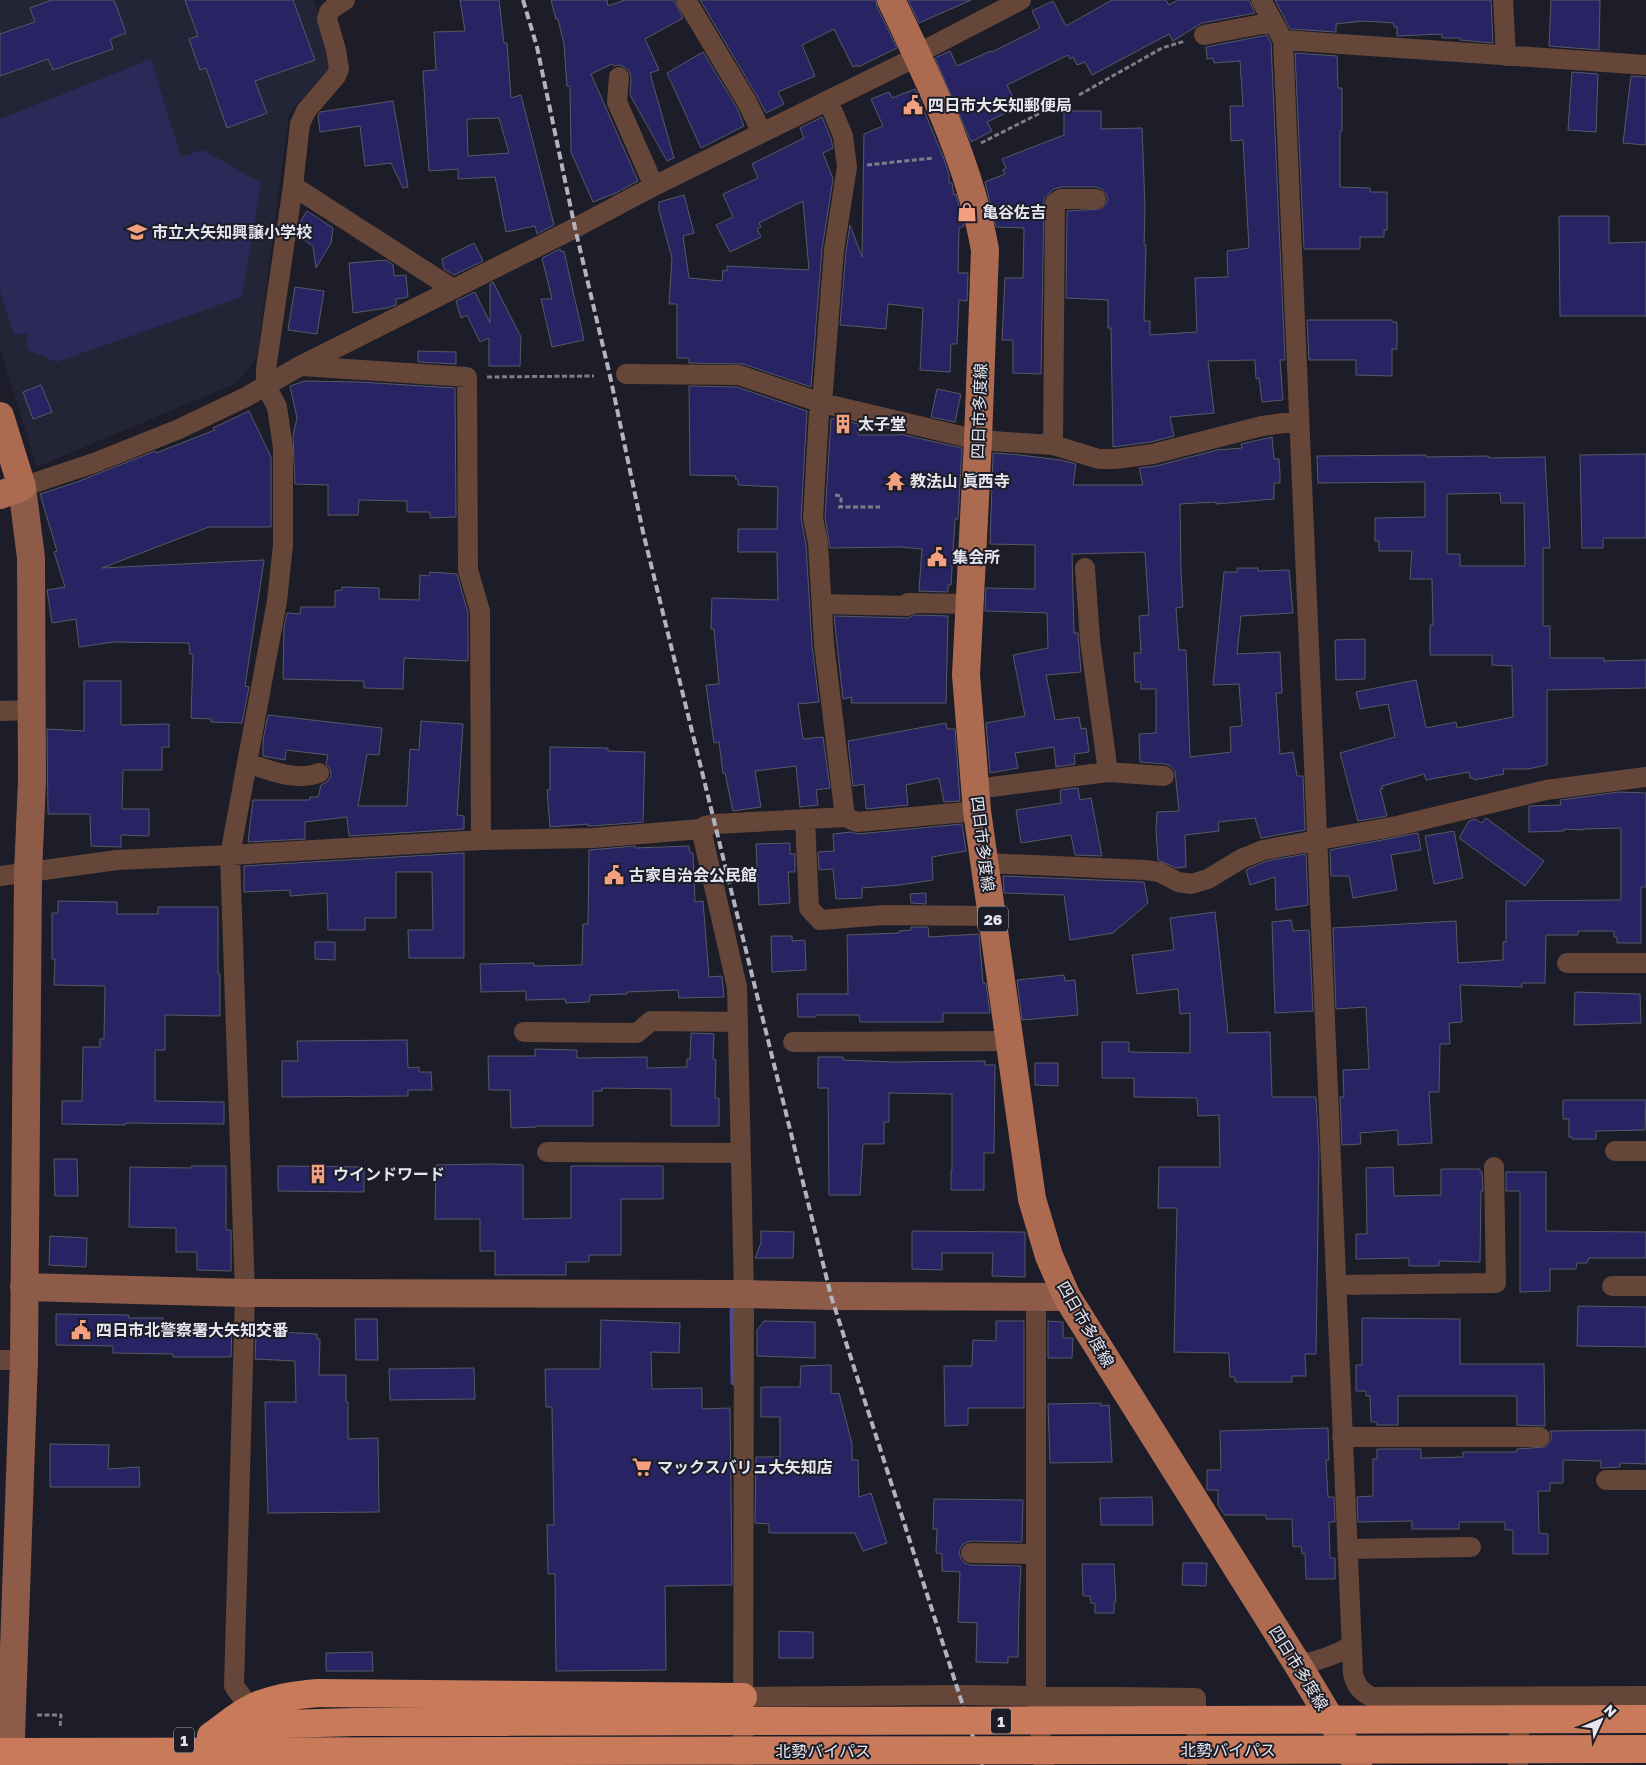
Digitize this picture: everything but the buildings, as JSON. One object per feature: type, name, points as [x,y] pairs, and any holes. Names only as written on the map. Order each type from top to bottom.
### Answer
[{"type":"highway","points":[[211,1736],[250,1708],[293,1696],[318,1693],[743,1697]]},
{"type":"highway","name":"1","points":[[6,1752],[129,1746],[172,1742],[283,1724],[355,1722],[1646,1719]]},
{"type":"highway","name":"北勢バイパス","points":[[6,1752],[1646,1749]]},
{"type":"main road","name":"四日市多度線","points":[[891,0],[917,54],[959,155],[980,220],[985,250],[966,675],[976,800],[1032,1200],[1049,1256],[1067,1297],[1298,1665],[1358,1765]]},
{"type":"main road","points":[[0,416],[11,491]]},
{"type":"street","points":[[250,1708],[234,1686],[245,1293],[230,855],[276,601],[283,545],[283,448],[277,407],[266,386],[266,369],[293,186],[300,124],[306,111],[336,76],[339,69],[336,50],[327,19],[329,12],[334,7],[346,0]]},
{"type":"street","points":[[686,0],[742,94],[762,133]]},
{"type":"street","points":[[6,1752],[12,1360],[24,1288],[28,873],[32,781],[32,558],[11,491],[94,463],[179,429],[246,397],[300,366],[575,228],[654,186],[908,61],[917,54],[1020,0]]},
{"type":"street","points":[[1261,0],[1282,40],[1353,1674],[1356,1685],[1372,1697],[1646,1696]]},
{"type":"street","points":[[1503,0],[1506,56]]},
{"type":"street","points":[[1204,35],[1273,22]]},
{"type":"street","points":[[1282,40],[1646,65]]},
{"type":"street","points":[[619,77],[617,102],[654,186]]},
{"type":"street","points":[[828,100],[843,136],[847,168],[834,250],[822,403],[819,413],[813,518],[818,543],[826,661],[845,817]]},
{"type":"street","points":[[293,186],[453,289]]},
{"type":"street","points":[[1053,445],[1056,203],[1060,199],[1096,199]]},
{"type":"street","points":[[300,366],[467,377],[468,570],[480,611],[481,840]]},
{"type":"street","points":[[626,374],[739,375],[822,403],[978,440],[1053,445],[1099,459],[1153,454],[1262,426],[1298,421]]},
{"type":"street","points":[[1085,568],[1091,649],[1108,772]]},
{"type":"street","points":[[822,604],[908,606],[908,603],[970,604]]},
{"type":"street","points":[[0,711],[32,710]]},
{"type":"street","points":[[247,763],[289,775],[311,776],[319,773]]},
{"type":"street","points":[[0,876],[117,860],[481,840],[593,838],[701,829],[715,824],[845,817],[857,822],[976,800],[1108,772],[1164,776]]},
{"type":"street","points":[[985,863],[1146,870],[1159,872],[1178,882],[1191,884],[1208,879],[1241,859],[1263,850],[1397,826],[1546,790],[1646,777]]},
{"type":"street","points":[[805,820],[809,908],[820,920],[885,915],[992,916]]},
{"type":"street","points":[[701,829],[737,987],[744,1294],[743,1765]]},
{"type":"street","points":[[1567,963],[1646,963]]},
{"type":"street","points":[[524,1032],[637,1033],[651,1021],[738,1022]]},
{"type":"street","points":[[793,1042],[1010,1041]]},
{"type":"street","points":[[1615,1152],[1646,1151]]},
{"type":"street","points":[[547,1152],[740,1153]]},
{"type":"street","points":[[1336,1285],[1496,1283],[1494,1167]]},
{"type":"street","points":[[1612,1286],[1646,1286]]},
{"type":"street","points":[[24,1288],[245,1293],[1067,1297]]},
{"type":"street","points":[[1036,1296],[1036,1697],[1044,1765]]},
{"type":"street","points":[[1342,1437],[1540,1437]]},
{"type":"street","points":[[1606,1480],[1646,1480]]},
{"type":"street","points":[[1347,1550],[1471,1547]]},
{"type":"street","points":[[971,1553],[1036,1554]]},
{"type":"street","points":[[1298,1665],[1326,1658],[1351,1646]]},
{"type":"street","points":[[743,1697],[960,1695],[1196,1698],[1197,1765]]},
{"type":"street","points":[[1518,1765],[1520,1696]]},
{"type":"path","points":[[1080,95],[1162,48],[1204,35]]},
{"type":"path","points":[[467,377],[594,376]]},
{"type":"path","points":[[838,507],[880,507]]},
{"type":"path","points":[[37,1715],[61,1715],[60,1731]]},
{"type":"shaded area","name":"市立大矢知興譲小学校","points":[[0,0],[313,0],[322,21],[329,70],[289,114],[257,357],[237,383],[37,467],[0,349]]},
{"type":"shaded area","points":[[151,59],[181,157],[203,150],[261,183],[242,297],[57,362],[28,350],[26,333],[14,335],[0,291],[0,119]]},
{"type":"waterway","points":[[733,1310],[734,1382]]},
{"type":"railway","points":[[523,0],[537,47],[575,228],[610,376],[643,532],[831,1296],[982,1765]]},
{"type":"place","name":"四日市大矢知郵便局","points":[[913,105]]},
{"type":"place","name":"亀谷佐吉","points":[[967,212]]},
{"type":"place","name":"市立大矢知興譲小学校","points":[[137,232]]},
{"type":"place","name":"太子堂","points":[[843,424]]},
{"type":"place","name":"教法山 眞西寺","points":[[895,481]]},
{"type":"place","name":"集会所","points":[[937,557]]},
{"type":"place","name":"古家自治会公民館","points":[[614,875]]},
{"type":"place","name":"ウインドワード","points":[[318,1174]]},
{"type":"place","name":"四日市北警察署大矢知交番","points":[[81,1330]]},
{"type":"place","name":"マックスバリュ大矢知店","points":[[642,1467]]}]
